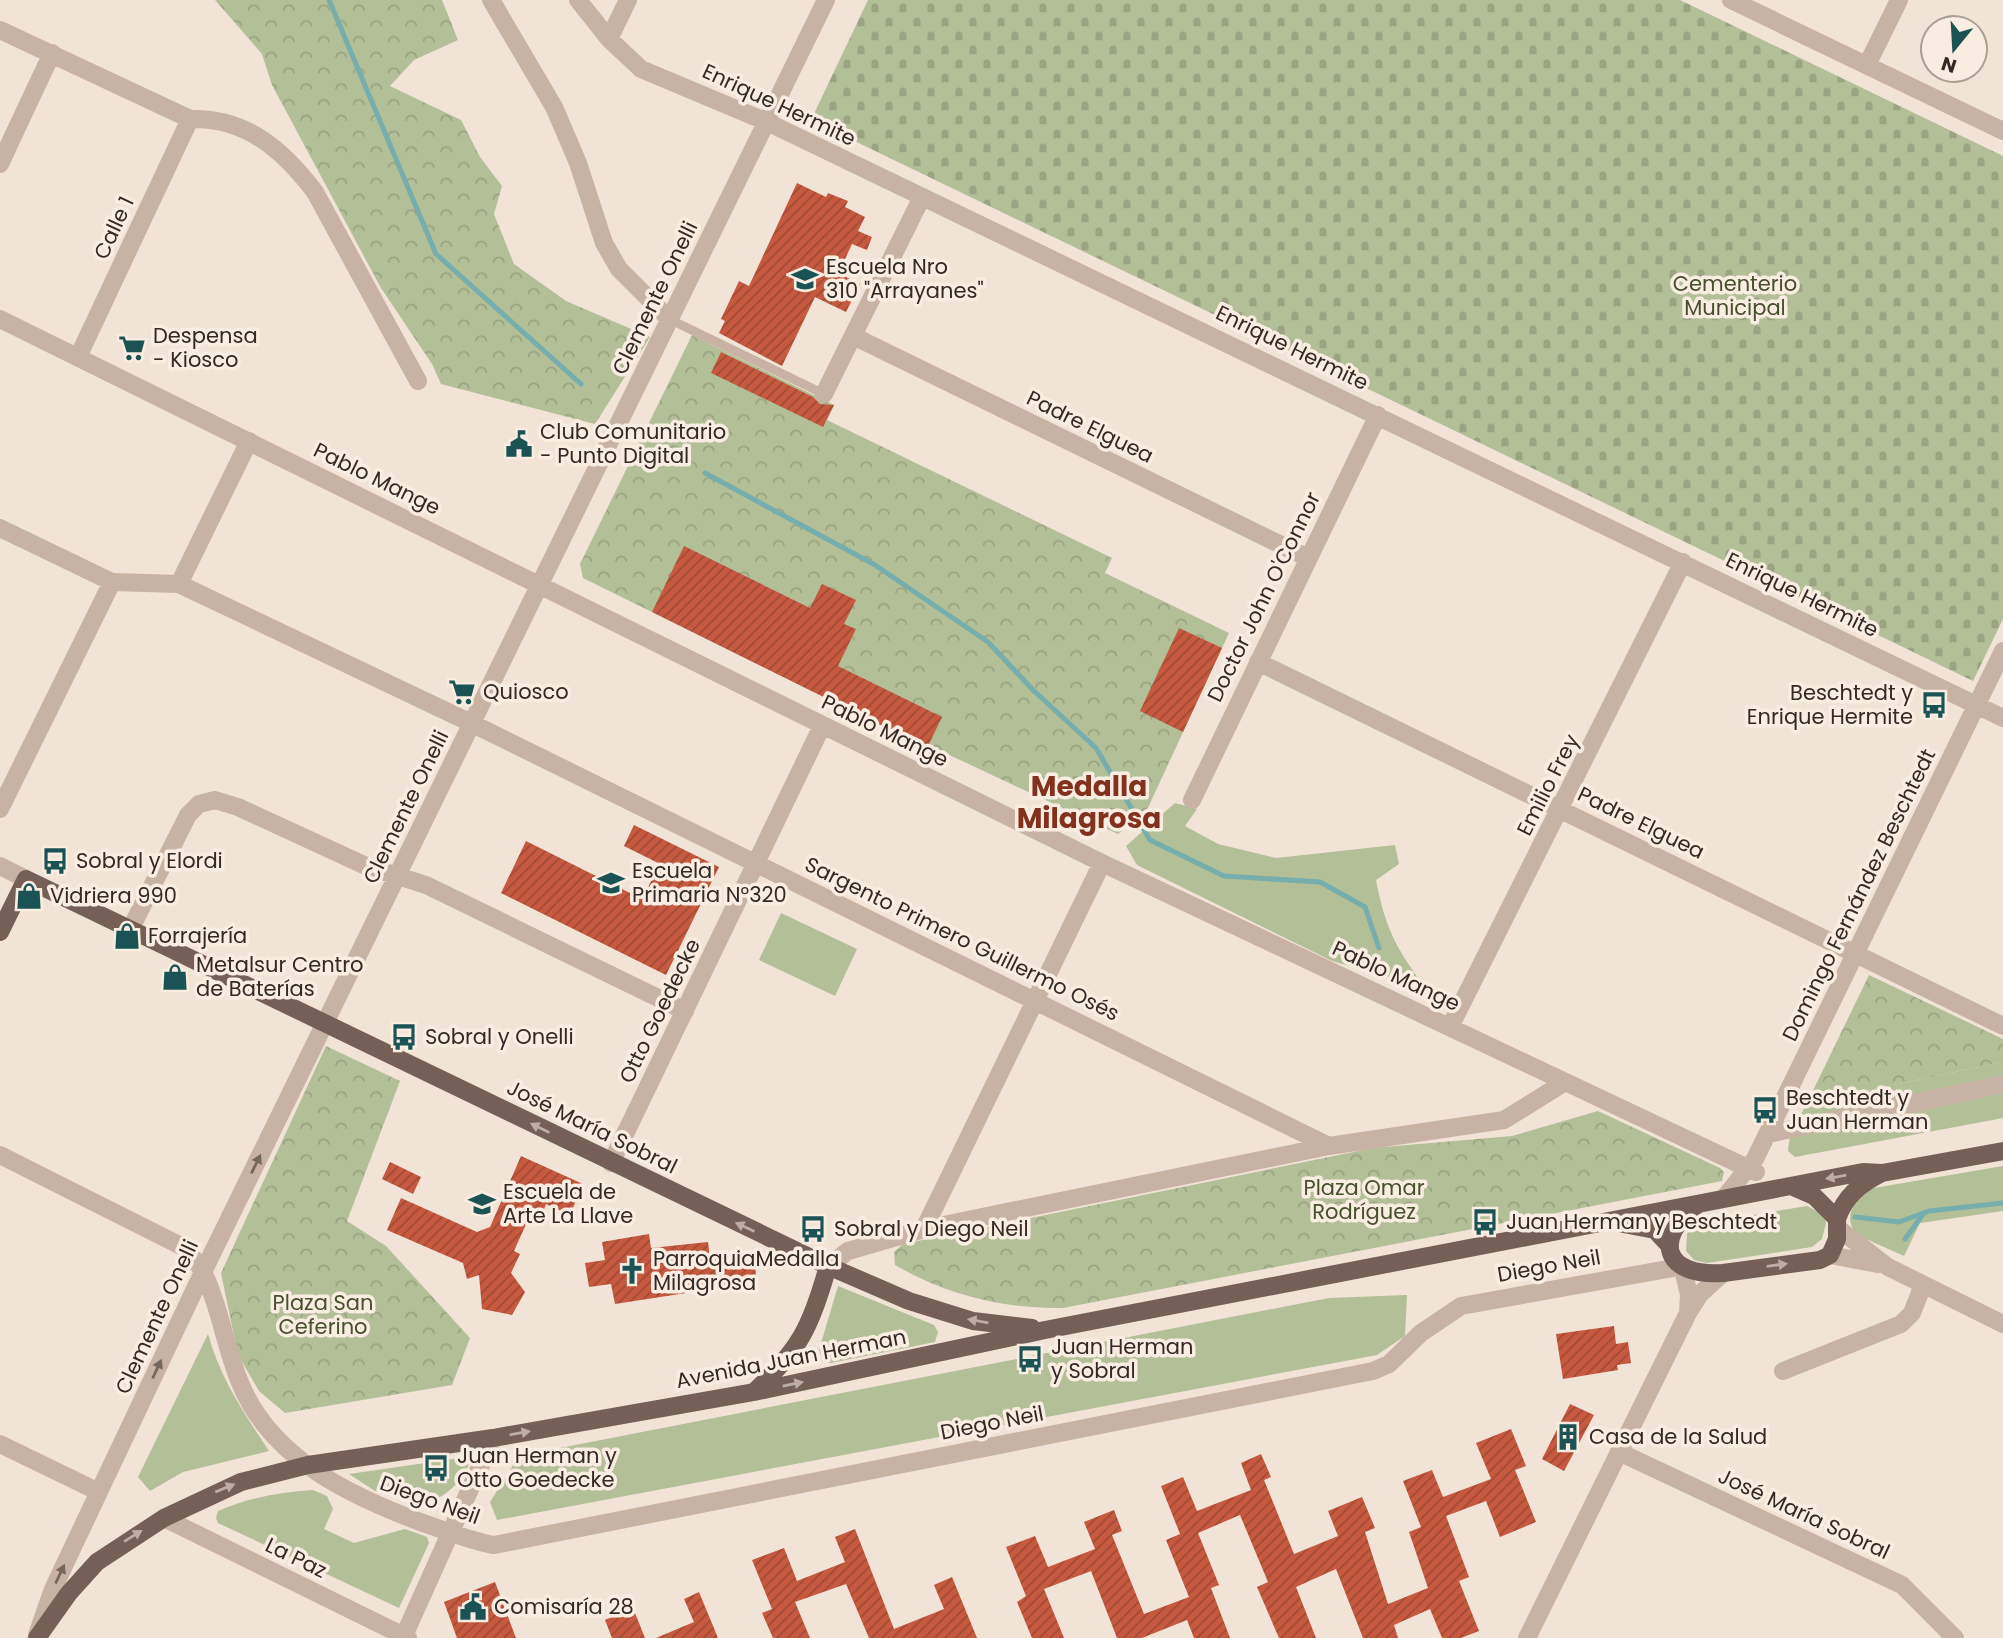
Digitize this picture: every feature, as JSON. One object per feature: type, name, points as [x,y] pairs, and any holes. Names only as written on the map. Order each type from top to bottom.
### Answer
[{"type":"main road","name":"José María Sobral","points":[[26,878],[828,1266],[909,1301],[973,1321],[1045,1330]]},
{"type":"main road","points":[[0,932],[26,878]]},
{"type":"main road","points":[[1791,1186],[2003,1151]]},
{"type":"main road","points":[[1701,1202],[1674,1227],[1670,1246],[1681,1268],[1707,1274],[1820,1260],[1830,1255],[1847,1198],[1866,1181],[1882,1173]]},
{"type":"main road","points":[[1791,1186],[1814,1196],[1838,1224]]},
{"type":"main road","name":"Avenida Juan Herman","points":[[36,1638],[69,1593],[97,1562],[164,1518],[241,1482],[308,1465],[493,1438],[754,1392],[1045,1330],[1791,1186]]},
{"type":"main road","name":"Avenida Juan Herman","points":[[1607,1222],[1655,1230],[1670,1246]]},
{"type":"main road","points":[[754,1392],[787,1361],[806,1330],[828,1266]]},
{"type":"street","points":[[491,0],[554,107],[578,163],[604,243],[619,268],[669,319]]},
{"type":"street","name":"Enrique Hermite","points":[[578,0],[609,39],[641,69],[766,122],[2003,718]]},
{"type":"street","points":[[609,39],[628,0]]},
{"type":"street","name":"Clemente Onelli","points":[[36,1638],[53,1589],[203,1272],[826,0]]},
{"type":"street","points":[[1731,0],[2003,131]]},
{"type":"street","points":[[1867,65],[1899,0]]},
{"type":"street","points":[[0,30],[190,119],[214,118],[257,134],[299,171],[315,192],[418,381]]},
{"type":"street","points":[[0,164],[52,53]]},
{"type":"street","name":"Calle 1","points":[[78,356],[190,119]]},
{"type":"street","points":[[824,394],[922,197]]},
{"type":"street","name":"Pablo Mange","points":[[0,319],[1102,863],[1565,1082],[1753,1166]]},
{"type":"street","name":"Padre Elguea","points":[[853,336],[1308,558]]},
{"type":"street","name":"Doctor John O'Connor","points":[[1192,800],[1378,415]]},
{"type":"street","points":[[179,584],[249,441]]},
{"type":"street","name":"Sargento Primero Guillermo Osés","points":[[0,528],[112,582],[179,584],[471,723],[1329,1146]]},
{"type":"street","name":"Emilio Frey","points":[[1450,1027],[1562,809],[1683,562]]},
{"type":"street","points":[[0,809],[112,582]]},
{"type":"street","name":"Domingo Fernández Beschtedt","points":[[1724,1198],[1753,1166],[2003,651]]},
{"type":"street","name":"Padre Elguea","points":[[1258,662],[2003,1026]]},
{"type":"street","name":"Otto Goedecke","points":[[611,1163],[822,726]]},
{"type":"street","points":[[131,928],[188,815],[199,804],[215,800],[238,807],[366,866],[426,885],[685,1011]]},
{"type":"street","points":[[924,1229],[1102,863]]},
{"type":"street","name":"José María Sobral","points":[[0,866],[26,878]]},
{"type":"street","points":[[828,1266],[848,1251],[924,1229],[1329,1146],[1504,1121],[1565,1082]]},
{"type":"street","points":[[1768,1134],[2003,1084]]},
{"type":"street","points":[[0,1155],[185,1248],[203,1272]]},
{"type":"street","points":[[1753,1166],[1761,1183],[1772,1189]]},
{"type":"street","points":[[1838,1224],[1888,1267]]},
{"type":"street","points":[[1830,1255],[1856,1258],[1888,1267],[2003,1324]]},
{"type":"street","points":[[1681,1268],[1689,1295],[1688,1312]]},
{"type":"street","name":"Diego Neil","points":[[203,1272],[248,1401],[263,1423],[308,1465],[338,1487],[368,1502],[449,1532],[494,1545],[1373,1371],[1389,1364],[1421,1333],[1461,1306],[1681,1268]]},
{"type":"street","points":[[1527,1638],[1688,1312],[1700,1294],[1723,1273]]},
{"type":"street","points":[[1783,1371],[1901,1324],[1912,1313],[1923,1285]]},
{"type":"street","points":[[405,1637],[449,1532],[493,1438]]},
{"type":"street","points":[[0,1444],[99,1492]]},
{"type":"street","name":"José María Sobral","points":[[1619,1452],[1902,1586],[1955,1638]]},
{"type":"street","name":"La Paz","points":[[164,1518],[405,1637]]},
{"type":"lane","points":[[669,319],[824,394]]},
{"type":"green space","points":[[215,0],[442,0],[458,40],[414,60],[390,86],[461,120],[480,157],[502,186],[494,214],[514,264],[566,301],[650,337],[595,424],[441,384],[432,364],[381,288],[272,85],[262,54]]},
{"type":"green space","name":"Cementerio Municipal","points":[[868,0],[1680,0],[2003,156],[2003,619],[1973,681],[811,120]]},
{"type":"green space","points":[[692,335],[834,405],[827,420],[1112,558],[1105,573],[1229,633],[1146,812],[1118,834],[928,745],[927,748],[583,578],[580,564]]},
{"type":"green space","points":[[1175,803],[1197,809],[1185,826],[1218,844],[1276,858],[1395,845],[1399,864],[1376,880],[1383,911],[1393,937],[1425,987],[1332,961],[1137,865],[1126,846]]},
{"type":"green space","points":[[781,913],[857,949],[835,996],[759,960]]},
{"type":"green space","points":[[1869,975],[2003,1039],[2003,1062],[1807,1103]]},
{"type":"green space","name":"Plaza San Ceferino","points":[[326,1046],[400,1081],[347,1221],[386,1246],[470,1338],[452,1385],[285,1413],[259,1391],[238,1355],[221,1273]]},
{"type":"green space","points":[[2003,1062],[2003,1118],[1795,1157],[1788,1151],[1790,1135],[1807,1103]]},
{"type":"green space","name":"Plaza Omar Rodríguez","points":[[1598,1111],[1720,1168],[1724,1172],[1722,1181],[1063,1308],[1019,1306],[976,1298],[935,1285],[895,1265],[894,1252],[903,1244],[1373,1148],[1512,1136]]},
{"type":"green space","points":[[2003,1166],[2003,1211],[1920,1223],[1904,1256],[1857,1235],[1850,1222],[1858,1199],[1868,1189]]},
{"type":"green space","points":[[1807,1206],[1824,1215],[1826,1223],[1822,1239],[1812,1247],[1707,1263],[1694,1260],[1686,1251],[1687,1234],[1693,1225]]},
{"type":"green space","points":[[838,1286],[934,1325],[938,1332],[935,1342],[831,1363],[823,1362],[819,1350]]},
{"type":"green space","points":[[1407,1295],[1405,1336],[1377,1355],[497,1520],[490,1502],[519,1456],[1329,1298]]},
{"type":"green space","points":[[208,1334],[226,1380],[269,1451],[183,1472],[150,1491],[138,1477]]},
{"type":"green space","points":[[460,1458],[470,1460],[465,1473],[452,1488],[436,1500],[375,1491],[349,1474]]},
{"type":"green space","points":[[313,1490],[327,1496],[333,1509],[324,1529],[354,1543],[405,1529],[427,1537],[429,1543],[399,1608],[218,1523],[216,1518],[218,1511],[253,1499]]},
{"type":"building","points":[[797,183],[826,197],[828,193],[848,201],[845,207],[865,217],[858,231],[872,237],[867,250],[852,244],[840,270],[848,274],[846,277],[860,284],[846,312],[815,297],[782,366],[719,333],[725,321],[721,319],[739,281],[749,286]]},
{"type":"building","points":[[721,352],[813,397],[820,404],[834,405],[823,427],[711,373]]},
{"type":"building","points":[[684,546],[810,608],[822,584],[856,600],[844,624],[856,629],[838,666],[942,717],[927,748],[652,612]]},
{"type":"building","points":[[1179,628],[1222,648],[1183,732],[1140,711]]},
{"type":"building","name":"Escuela Primaria N°320","points":[[634,825],[719,867],[666,975],[501,893],[526,841],[642,899],[660,864],[624,846]]},
{"type":"building","points":[[521,1156],[583,1184],[570,1215],[546,1204],[541,1217],[531,1213],[514,1251],[520,1254],[511,1273],[525,1292],[512,1315],[482,1309],[479,1275],[467,1279],[463,1263],[387,1230],[401,1198],[477,1232],[490,1227]]},
{"type":"building","points":[[390,1162],[421,1177],[413,1194],[382,1179]]},
{"type":"building","points":[[649,1234],[651,1248],[708,1242],[710,1259],[726,1257],[727,1264],[754,1260],[757,1282],[615,1304],[611,1284],[589,1287],[585,1263],[605,1260],[602,1242]]},
{"type":"building","points":[[1614,1326],[1616,1344],[1628,1342],[1631,1363],[1617,1365],[1618,1370],[1563,1379],[1556,1334]]},
{"type":"building","name":"Casa de la Salud","points":[[1570,1404],[1594,1415],[1564,1471],[1542,1459]]},
{"type":"building","points":[[1511,1429],[1526,1466],[1515,1470],[1536,1522],[1500,1537],[1486,1501],[1446,1516],[1469,1577],[1459,1581],[1479,1631],[1461,1638],[1442,1638],[1430,1609],[1394,1625],[1398,1638],[1363,1638],[1336,1569],[1296,1587],[1316,1638],[1279,1638],[1257,1587],[1268,1582],[1240,1515],[1198,1533],[1219,1585],[1211,1588],[1230,1638],[1194,1638],[1187,1620],[1142,1638],[1117,1638],[1091,1571],[1044,1589],[1064,1638],[1032,1638],[1017,1602],[1026,1596],[1006,1547],[1035,1536],[1048,1567],[1095,1549],[1084,1522],[1114,1510],[1122,1531],[1112,1535],[1144,1614],[1189,1597],[1166,1540],[1180,1534],[1161,1486],[1183,1477],[1197,1511],[1251,1490],[1241,1463],[1261,1454],[1271,1477],[1264,1480],[1294,1554],[1338,1536],[1328,1511],[1362,1497],[1375,1528],[1365,1532],[1388,1604],[1428,1588],[1409,1532],[1421,1527],[1403,1481],[1432,1470],[1443,1497],[1491,1479],[1476,1443]]},
{"type":"building","points":[[855,1529],[894,1629],[944,1609],[934,1585],[952,1577],[977,1638],[869,1638],[846,1584],[795,1602],[810,1638],[773,1638],[762,1613],[772,1609],[752,1560],[784,1548],[797,1581],[845,1562],[835,1537]]},
{"type":"building","name":"Comisaría 28","points":[[495,1582],[516,1638],[457,1638],[444,1602]]},
{"type":"building","points":[[699,1592],[718,1638],[656,1638],[694,1622],[684,1599]]},
{"type":"building","points":[[633,1608],[645,1638],[612,1638],[605,1620]]},
{"type":"waterway","points":[[329,0],[436,254],[581,384]]},
{"type":"waterway","points":[[705,473],[875,565],[988,642],[1033,690],[1096,748],[1150,840],[1224,876],[1320,882],[1365,907],[1379,948]]},
{"type":"waterway","points":[[1855,1217],[1899,1222],[1929,1211],[2003,1203]]},
{"type":"waterway","points":[[1905,1239],[1924,1213]]},
{"type":"place","name":"Escuela Nro 310 \"Arrayanes\"","points":[[805,279]]},
{"type":"place","name":"Despensa - Kiosco","points":[[132,348]]},
{"type":"place","name":"Club Comunitario - Punto Digital","points":[[519,444]]},
{"type":"place","name":"Quiosco","points":[[462,692]]},
{"type":"place","name":"Beschtedt y Enrique Hermite","points":[[1934,705]]},
{"type":"place","name":"Sobral y Elordi","points":[[55,861]]},
{"type":"place","name":"Escuela Primaria N°320","points":[[611,883]]},
{"type":"place","name":"Vidriera 990","points":[[29,896]]},
{"type":"place","name":"Forrajería","points":[[127,936]]},
{"type":"place","name":"Metalsur Centro de Baterías","points":[[175,977]]},
{"type":"place","name":"Sobral y Onelli","points":[[404,1037]]},
{"type":"place","name":"Beschtedt y Juan Herman","points":[[1765,1110]]},
{"type":"place","name":"Escuela de Arte La Llave","points":[[482,1204]]},
{"type":"place","name":"Juan Herman y Beschtedt","points":[[1485,1222]]},
{"type":"place","name":"Sobral y Diego Neil","points":[[813,1229]]},
{"type":"place","name":"ParroquiaMedalla Milagrosa","points":[[632,1271]]},
{"type":"place","name":"Juan Herman y Sobral","points":[[1030,1359]]},
{"type":"place","name":"Casa de la Salud","points":[[1568,1437]]},
{"type":"place","name":"Juan Herman y Otto Goedecke","points":[[436,1468]]},
{"type":"place","name":"Comisaría 28","points":[[473,1607]]},
{"type":"district","name":"Medalla Milagrosa","points":[[1089,802]]}]
